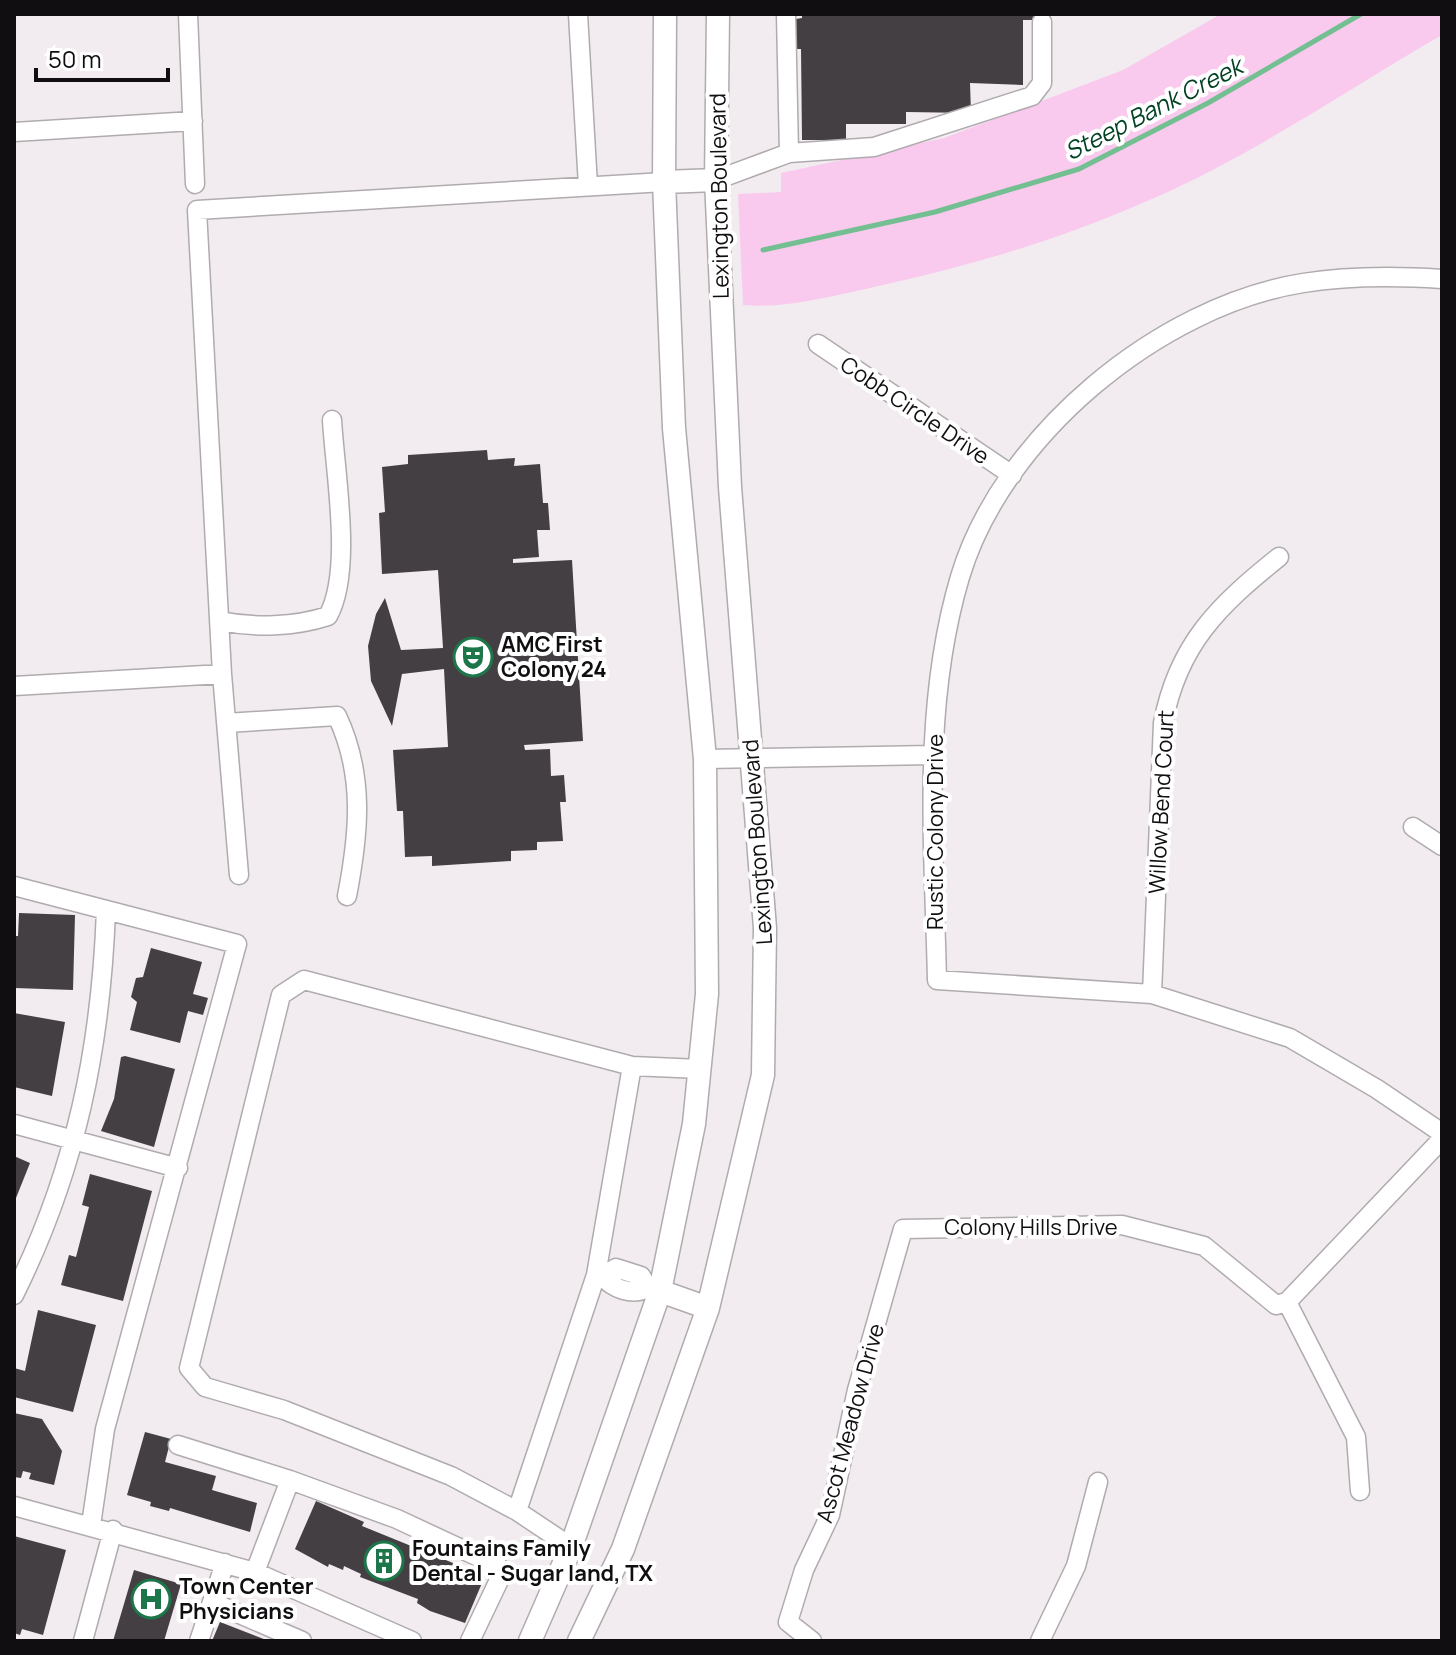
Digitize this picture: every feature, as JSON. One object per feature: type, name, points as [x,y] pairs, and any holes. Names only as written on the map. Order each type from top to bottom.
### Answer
[{"type":"main road","points":[[530,1641],[571,1547],[654,1290],[694,1124],[707,994],[705,759],[674,428],[664,182],[665,14]]},
{"type":"main road","name":"Lexington Boulevard","points":[[579,1641],[623,1549],[708,1308],[763,1075],[765,928],[730,487],[716,180],[718,14]]},
{"type":"main road","points":[[664,182],[716,180]]},
{"type":"main road","points":[[654,1290],[708,1308]]},
{"type":"street","points":[[188,14],[195,184]]},
{"type":"street","points":[[578,14],[588,186]]},
{"type":"street","points":[[786,14],[789,153]]},
{"type":"street","points":[[716,180],[789,153],[874,147],[1032,96],[1042,83],[1042,22]]},
{"type":"street","points":[[14,132],[193,121]]},
{"type":"street","points":[[239,875],[222,674],[197,210],[664,182]]},
{"type":"street","name":"Rustic Colony Drive","points":[[1152,994],[937,980],[932,755],[939,683],[960,577],[981,524],[1012,475],[1084,394],[1157,339],[1195,318],[1249,297],[1303,283],[1442,279]]},
{"type":"street","name":"Cobb Circle Drive","points":[[818,344],[1012,475]]},
{"type":"street","points":[[220,621],[241,625],[309,622],[328,616],[338,598],[341,564],[332,420]]},
{"type":"street","name":"Willow Bend Court","points":[[1152,994],[1163,723],[1170,687],[1185,653],[1210,617],[1279,557]]},
{"type":"street","points":[[14,686],[222,674]]},
{"type":"street","points":[[226,723],[337,716],[350,745],[358,814],[347,896]]},
{"type":"street","points":[[705,759],[932,755]]},
{"type":"street","points":[[1413,827],[1442,846]]},
{"type":"street","points":[[14,886],[237,944],[105,1429],[91,1525]]},
{"type":"street","points":[[14,1295],[48,1220],[75,1140],[98,1035],[106,910]]},
{"type":"street","points":[[571,1547],[517,1511],[451,1476],[312,1421],[205,1387],[189,1368],[281,995],[304,980],[632,1066],[700,1069]]},
{"type":"street","points":[[1152,994],[1290,1038],[1377,1089],[1442,1136],[1287,1302],[1356,1437],[1360,1491]]},
{"type":"street","points":[[517,1511],[599,1276],[632,1066]]},
{"type":"street","points":[[14,1124],[178,1168]]},
{"type":"street","name":"Colony Hills Drive","points":[[897,1249],[903,1229],[1122,1225],[1204,1246],[1276,1305],[1287,1302]]},
{"type":"street","name":"Ascot Meadow Drive","points":[[812,1641],[788,1622],[796,1595],[830,1515],[857,1390],[897,1249]]},
{"type":"street","points":[[599,1276],[616,1268],[641,1276],[654,1290]]},
{"type":"street","points":[[178,1445],[290,1480],[397,1519],[498,1566],[502,1574],[470,1641]]},
{"type":"street","points":[[255,1572],[290,1480]]},
{"type":"street","points":[[1040,1641],[1076,1566],[1098,1482]]},
{"type":"street","points":[[14,1506],[113,1530],[255,1572],[412,1641]]},
{"type":"street","points":[[83,1641],[113,1530]]},
{"type":"street","points":[[199,1641],[225,1563]]},
{"type":"street","points":[[212,1602],[302,1641]]},
{"type":"shaded area","points":[[1221,14],[1442,14],[1442,35],[1227,163],[1087,226],[921,276],[797,303],[743,305],[738,194],[781,192],[781,173],[944,138],[1123,70]]},
{"type":"building","points":[[802,14],[1044,14],[1044,20],[1023,20],[1023,85],[970,83],[971,113],[906,112],[906,124],[846,124],[846,140],[802,140],[801,49],[795,49],[796,19],[802,18]]},
{"type":"building","name":"AMC First Colony 24","points":[[487,450],[488,460],[515,458],[514,466],[540,464],[543,503],[548,503],[550,530],[537,530],[539,557],[513,559],[513,563],[572,560],[583,741],[524,745],[525,750],[550,749],[551,776],[564,775],[566,802],[560,802],[563,841],[537,842],[537,850],[511,851],[511,861],[432,866],[432,856],[405,857],[403,811],[397,811],[393,750],[448,747],[444,669],[402,674],[392,726],[371,681],[368,646],[376,614],[385,598],[401,650],[443,648],[438,570],[382,574],[379,513],[385,512],[382,467],[408,464],[408,455]]},
{"type":"building","points":[[19,913],[75,915],[73,990],[15,988],[14,936],[18,936]]},
{"type":"building","points":[[151,948],[202,962],[193,994],[208,998],[203,1015],[188,1011],[180,1043],[130,1030],[137,1002],[131,997],[136,978],[143,977]]},
{"type":"building","points":[[14,1013],[65,1022],[52,1096],[14,1087]]},
{"type":"building","points":[[121,1057],[175,1069],[154,1147],[101,1131],[114,1099]]},
{"type":"building","points":[[14,1156],[30,1163],[14,1203]]},
{"type":"building","points":[[90,1174],[152,1191],[123,1301],[61,1285],[69,1255],[76,1257],[89,1207],[82,1205]]},
{"type":"building","points":[[38,1310],[96,1325],[73,1412],[14,1397],[14,1368],[25,1371]]},
{"type":"building","points":[[14,1413],[42,1419],[62,1451],[54,1485],[29,1479],[31,1473],[23,1471],[21,1478],[14,1477]]},
{"type":"building","points":[[145,1432],[171,1439],[165,1462],[216,1476],[212,1490],[257,1503],[250,1532],[170,1508],[169,1511],[150,1506],[151,1502],[127,1495]]},
{"type":"building","name":"Fountains Family Dental - Sugar land, TX","points":[[316,1501],[364,1522],[362,1526],[485,1576],[465,1623],[430,1611],[417,1603],[418,1599],[360,1577],[361,1574],[344,1566],[343,1570],[329,1564],[328,1567],[295,1549]]},
{"type":"building","points":[[14,1536],[66,1550],[43,1635],[22,1629],[20,1635],[14,1633]]},
{"type":"building","name":"Town Center Physicians","points":[[134,1570],[181,1584],[164,1641],[113,1641]]},
{"type":"building","points":[[220,1622],[269,1641],[212,1641]]},
{"type":"waterway","name":"Steep Bank Creek","points":[[763,250],[935,212],[1079,169],[1208,103],[1361,14]]},
{"type":"place","name":"AMC First Colony 24","points":[[473,657]]},
{"type":"place","name":"Fountains Family Dental - Sugar land, TX","points":[[384,1561]]},
{"type":"place","name":"Town Center Physicians","points":[[151,1599]]}]
